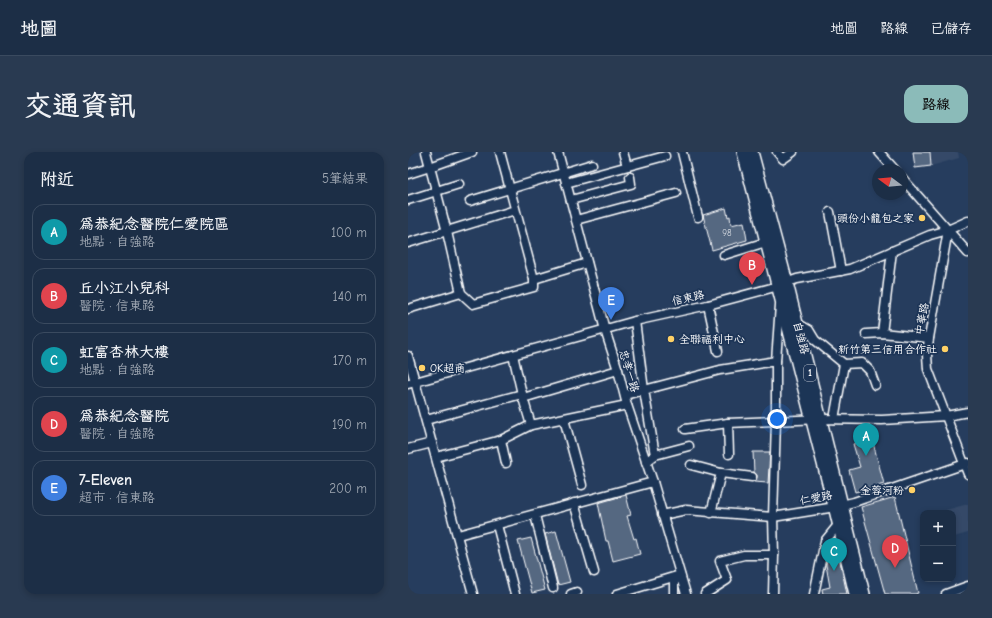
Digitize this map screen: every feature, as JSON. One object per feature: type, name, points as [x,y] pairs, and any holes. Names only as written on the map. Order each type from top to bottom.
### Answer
[{"type":"main road","name":"自強路","points":[[743,152],[766,242],[797,323],[816,419]]},
{"type":"main road","name":"自強路","points":[[752,152],[782,284],[780,302],[816,419],[838,506],[864,594]]},
{"type":"main road","name":"自強路","points":[[838,506],[838,525],[855,594]]},
{"type":"street","points":[[426,152],[461,293],[473,304],[534,287],[534,279],[500,152]]},
{"type":"street","points":[[408,174],[472,152]]},
{"type":"street","name":"忠孝一路","points":[[558,152],[605,330],[626,395],[627,405],[653,482],[686,594]]},
{"type":"street","points":[[624,152],[627,166]]},
{"type":"street","points":[[682,152],[698,217]]},
{"type":"street","points":[[777,152],[782,159],[793,152]]},
{"type":"street","points":[[879,152],[890,164]]},
{"type":"street","points":[[566,183],[665,156]]},
{"type":"street","points":[[470,201],[592,164]]},
{"type":"street","points":[[571,200],[631,184],[630,177]]},
{"type":"street","points":[[408,200],[459,184]]},
{"type":"street","points":[[908,185],[968,253]]},
{"type":"street","points":[[576,220],[676,194]]},
{"type":"street","points":[[408,243],[515,210]]},
{"type":"street","points":[[830,212],[841,271]]},
{"type":"street","name":"信東路","points":[[412,383],[635,321],[708,305],[796,279],[850,269],[930,235],[948,230],[968,221]]},
{"type":"street","name":"中華路","points":[[948,230],[929,338],[928,369],[931,380],[966,464],[968,474]]},
{"type":"street","points":[[724,255],[766,242]]},
{"type":"street","points":[[882,333],[892,251]]},
{"type":"street","points":[[534,279],[587,263]]},
{"type":"street","points":[[408,309],[461,293]]},
{"type":"street","points":[[773,594],[776,361],[780,302]]},
{"type":"street","points":[[708,305],[718,351]]},
{"type":"street","points":[[635,321],[644,390],[655,455]]},
{"type":"street","points":[[797,323],[809,330],[815,340],[844,364],[862,363],[870,371],[875,385]]},
{"type":"street","points":[[866,334],[882,333],[929,338]]},
{"type":"street","points":[[513,355],[522,396],[531,425]]},
{"type":"street","points":[[408,356],[412,383],[426,420],[473,594]]},
{"type":"street","points":[[626,395],[720,370],[776,361]]},
{"type":"street","points":[[834,419],[844,364]]},
{"type":"street","points":[[426,420],[618,370]]},
{"type":"street","points":[[436,457],[501,440],[531,425],[627,405]]},
{"type":"street","points":[[684,429],[728,423],[816,419],[882,420],[946,416],[968,412]]},
{"type":"street","points":[[564,419],[582,485]]},
{"type":"street","points":[[728,423],[729,454]]},
{"type":"street","points":[[501,440],[506,462]]},
{"type":"street","points":[[408,450],[432,443]]},
{"type":"street","points":[[646,462],[655,455],[689,446]]},
{"type":"street","name":"仁愛路","points":[[662,515],[686,510],[773,517],[854,502],[966,464]]},
{"type":"street","points":[[691,465],[721,473],[752,477]]},
{"type":"street","points":[[711,513],[721,473]]},
{"type":"street","points":[[458,535],[653,482]]},
{"type":"street","points":[[574,503],[594,572]]},
{"type":"street","points":[[535,515],[553,588]]},
{"type":"street","points":[[497,525],[515,594]]},
{"type":"street","points":[[814,594],[825,541],[838,525]]},
{"type":"street","points":[[705,594],[727,580],[720,561],[744,555],[774,555]]},
{"type":"street","points":[[617,594],[680,575]]},
{"type":"street","points":[[674,594],[674,582],[680,575]]},
{"type":"street","points":[[946,594],[968,586]]},
{"type":"shaded area","points":[[930,152],[958,152],[959,158],[931,166]]},
{"type":"shaded area","points":[[968,504],[968,533],[956,536],[956,510],[946,510]]},
{"type":"building","points":[[913,152],[930,152],[931,166],[915,168]]},
{"type":"building","points":[[726,208],[728,217],[730,216],[731,225],[744,222],[747,240],[712,250],[703,215]]},
{"type":"building","points":[[872,439],[884,484],[855,492],[849,470],[860,467],[853,444]]},
{"type":"building","points":[[753,452],[770,452],[768,483],[754,482],[757,475],[754,472]]},
{"type":"building","points":[[626,495],[631,515],[627,516],[634,539],[636,538],[640,554],[613,561],[608,541],[606,541],[598,503]]},
{"type":"building","points":[[895,497],[918,593],[915,594],[885,594],[861,507]]},
{"type":"building","points":[[556,531],[570,582],[558,585],[545,534]]},
{"type":"building","points":[[531,538],[545,590],[532,593],[518,541]]},
{"type":"building","points":[[838,552],[847,594],[823,594],[822,589],[830,587],[826,565],[828,554]]},
{"type":"place","name":"頭份小籠包之家","points":[[922,218]]},
{"type":"place","name":"丘小江小兒科","points":[[752,285]]},
{"type":"place","name":"7-Eleven","points":[[611,320]]},
{"type":"place","name":"全聯福利中心","points":[[671,339]]},
{"type":"place","name":"新竹第三信用合作社","points":[[945,349]]},
{"type":"place","name":"OK超商","points":[[422,368]]},
{"type":"place","name":"為恭紀念醫院仁愛院區","points":[[866,456]]},
{"type":"place","name":"金蓉河粉","points":[[912,490]]},
{"type":"place","name":"為恭紀念醫院","points":[[895,568]]},
{"type":"place","name":"虹富杏林大樓","points":[[834,571]]}]
